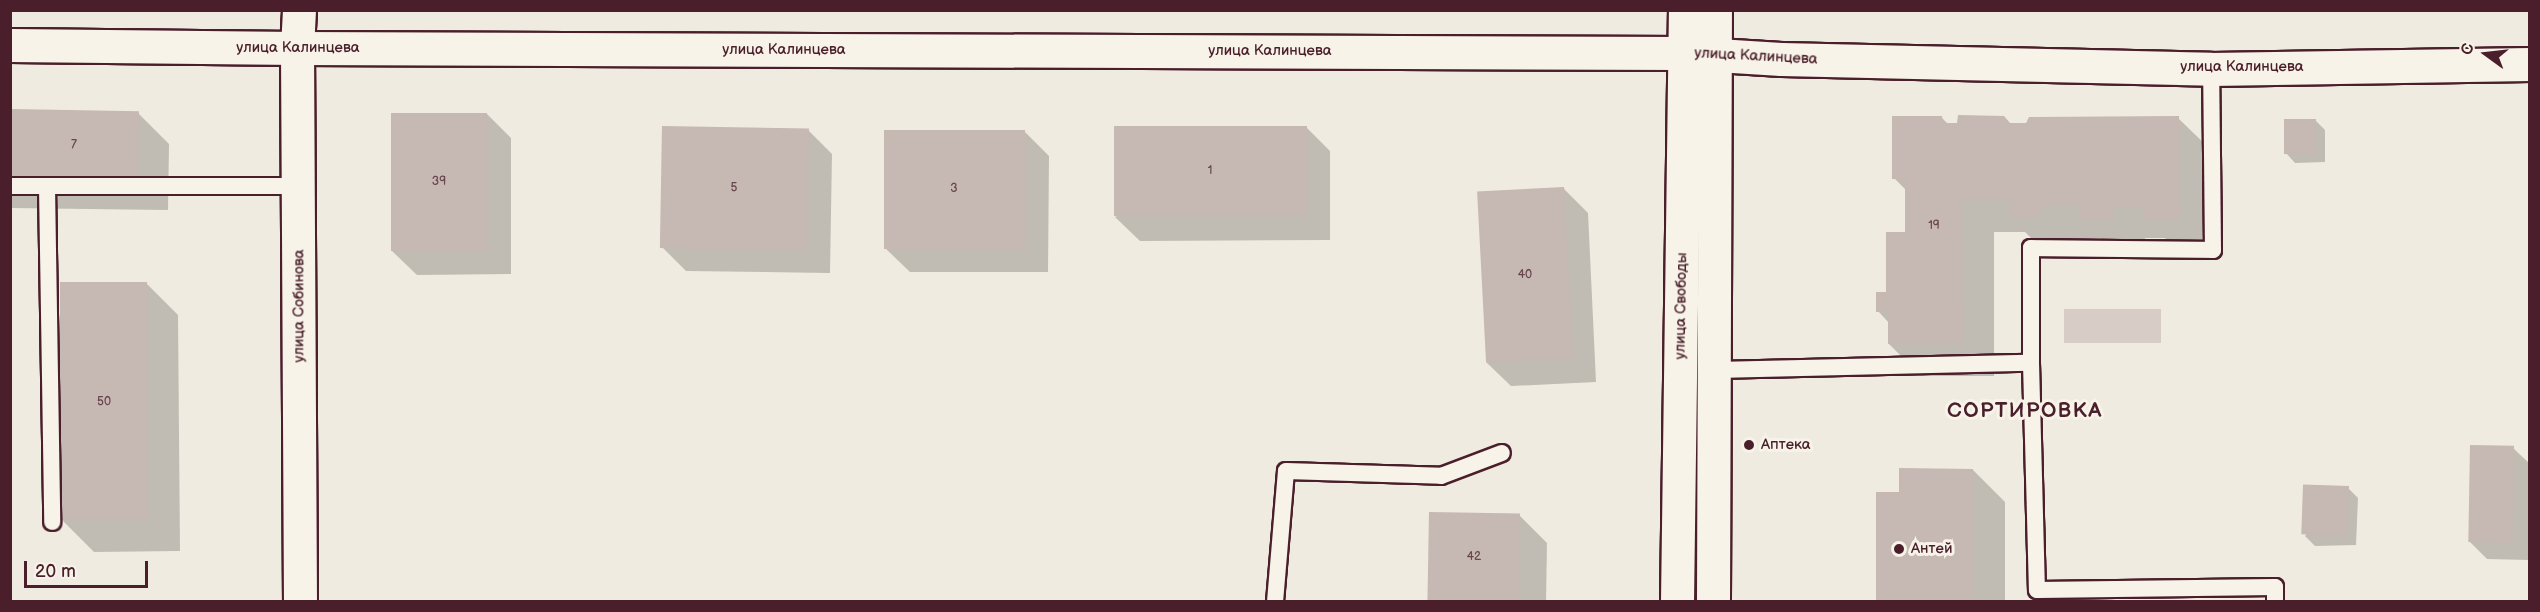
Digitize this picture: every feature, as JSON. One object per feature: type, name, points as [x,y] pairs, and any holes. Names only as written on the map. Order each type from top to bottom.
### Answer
[{"type":"street","name":"улица Собинова","points":[[299,10],[297,48],[300,602]]},
{"type":"street","name":"улица Свободы","points":[[1685,10],[1700,53],[1713,370],[1713,602]]},
{"type":"street","name":"улица Свободы","points":[[1677,602],[1700,53],[1715,10]]},
{"type":"street","name":"улица Калинцева","points":[[10,45],[1700,53],[1781,59],[2211,69],[2529,64]]},
{"type":"lane","points":[[2211,69],[2213,250],[2031,248],[2031,363],[2037,590],[2275,587],[2275,602]]},
{"type":"lane","points":[[10,186],[298,186]]},
{"type":"lane","points":[[47,186],[52,522]]},
{"type":"lane","points":[[1713,370],[2031,363]]},
{"type":"lane","points":[[1275,602],[1286,471],[1441,476],[1502,453]]},
{"type":"shaded area","points":[[2064,309],[2161,309],[2161,343],[2064,343]]},
{"type":"building","points":[[10,109],[139,111],[138,180],[10,178]]},
{"type":"building","points":[[391,113],[487,113],[487,251],[391,251]]},
{"type":"building","points":[[1958,115],[2004,116],[2010,123],[2026,123],[2029,117],[2179,116],[2179,219],[2144,219],[2143,207],[2114,207],[2114,219],[2080,219],[2080,206],[2041,206],[2041,218],[2009,218],[2009,200],[1962,200],[1963,344],[1888,344],[1888,312],[1876,312],[1876,292],[1886,292],[1886,232],[1905,232],[1905,179],[1892,179],[1892,116],[1942,116],[1943,123],[1957,123]]},
{"type":"building","points":[[2284,119],[2316,119],[2316,154],[2284,154]]},
{"type":"building","points":[[662,126],[809,129],[807,251],[660,248]]},
{"type":"building","points":[[1114,126],[1307,126],[1307,216],[1114,216]]},
{"type":"building","points":[[884,130],[1025,130],[1025,249],[884,249]]},
{"type":"building","points":[[1564,187],[1573,358],[1486,362],[1477,192]]},
{"type":"building","points":[[60,282],[147,282],[147,520],[60,520]]},
{"type":"building","points":[[2470,445],[2514,446],[2512,543],[2468,542]]},
{"type":"building","points":[[1899,468],[1973,469],[1973,602],[1876,602],[1876,492],[1899,492]]},
{"type":"building","points":[[2303,484],[2349,486],[2347,536],[2301,534]]},
{"type":"building","points":[[1429,512],[1520,514],[1518,602],[1427,602]]},
{"type":"place","name":"Аптека","points":[[1749,445]]},
{"type":"place","name":"Антей","points":[[1899,549]]},
{"type":"district","name":"СОРТИРОВКА","points":[[2025,411]]}]
